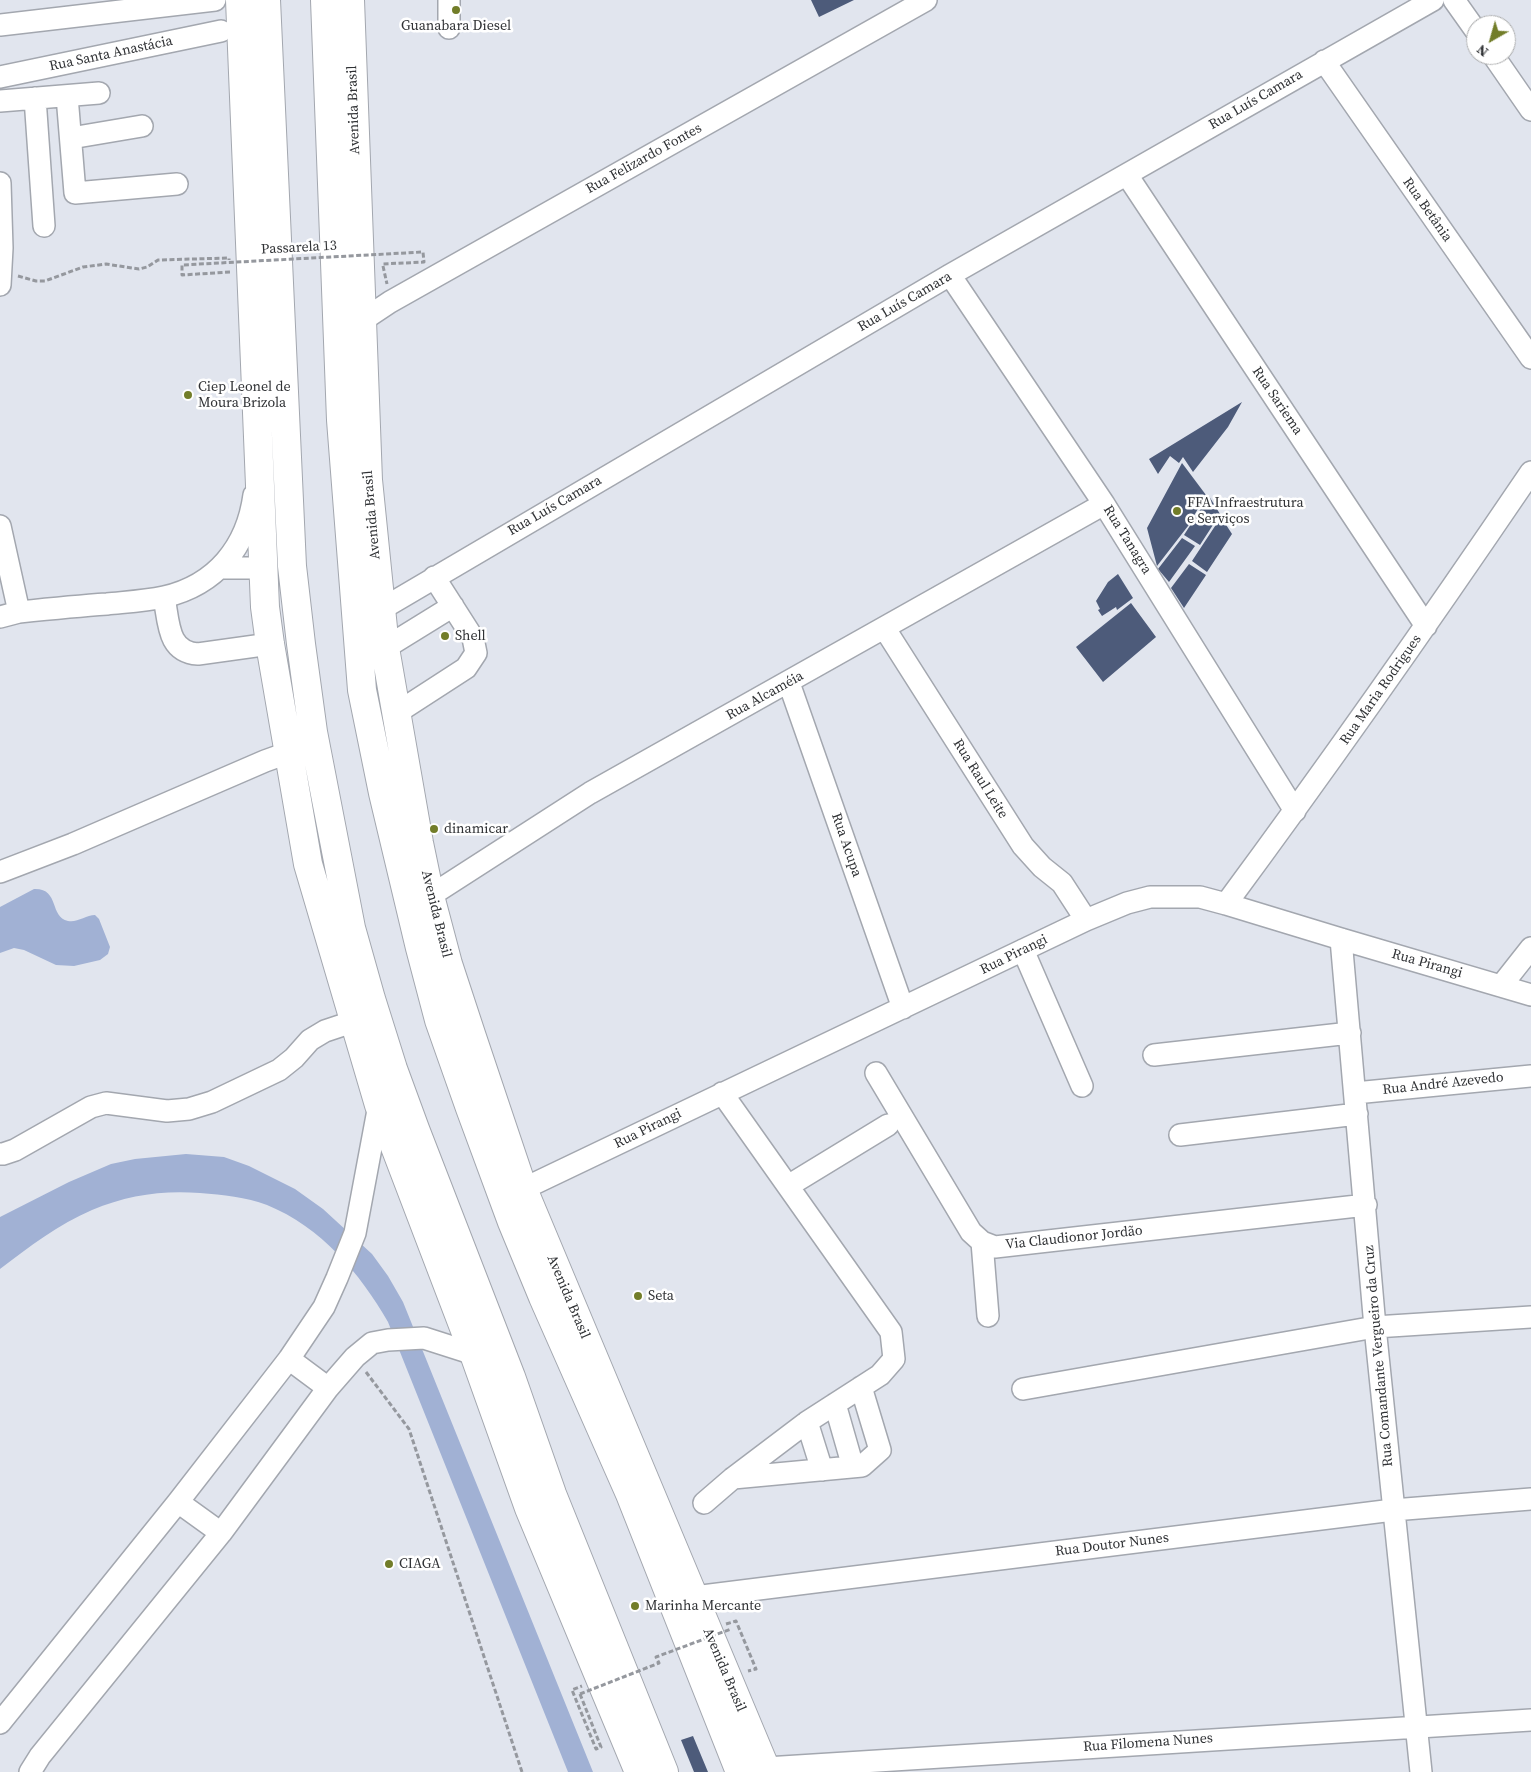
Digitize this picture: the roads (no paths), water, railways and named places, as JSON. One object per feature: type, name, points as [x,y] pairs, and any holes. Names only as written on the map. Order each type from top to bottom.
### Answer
[{"type":"highway","points":[[240,0],[265,607],[308,864],[379,1104],[474,1354],[591,1687],[639,1772]]},
{"type":"highway","points":[[266,0],[292,566],[313,732],[352,928],[393,1069],[415,1129],[511,1377],[552,1494],[664,1772]]},
{"type":"highway","name":"Avenida Brasil","points":[[325,0],[341,420],[362,690],[382,793],[439,1020],[512,1222],[546,1306],[630,1494],[758,1771]]},
{"type":"highway","name":"Avenida Brasil","points":[[350,0],[368,480],[385,648],[430,896],[448,964],[470,1034],[523,1189],[694,1598],[758,1771]]},
{"type":"highway","points":[[341,420],[354,473],[365,595],[382,711],[402,820],[430,896]]},
{"type":"street","points":[[0,25],[215,0]]},
{"type":"street","points":[[448,0],[449,28]]},
{"type":"street","name":"Rua Felizardo Fontes","points":[[362,320],[390,302],[926,0]]},
{"type":"street","name":"Rua Luís Camara","points":[[380,610],[950,275],[1433,0]]},
{"type":"street","points":[[1454,0],[1466,17]]},
{"type":"street","name":"Rua Santa Anastácia","points":[[0,77],[221,31]]},
{"type":"street","name":"Rua Betânia","points":[[1324,61],[1531,358]]},
{"type":"street","points":[[1499,65],[1531,110]]},
{"type":"street","points":[[0,100],[99,94]]},
{"type":"street","points":[[67,96],[75,193],[177,184]]},
{"type":"street","points":[[35,98],[44,226]]},
{"type":"street","points":[[71,138],[142,126]]},
{"type":"street","name":"Rua Sariema","points":[[1127,175],[1426,626]]},
{"type":"street","points":[[0,183],[2,248],[0,285]]},
{"type":"street","name":"Rua Tanagra","points":[[950,275],[1104,504],[1295,811]]},
{"type":"street","points":[[0,526],[10,614],[164,597],[198,584],[220,568],[237,547],[248,523],[254,500],[259,463]]},
{"type":"street","name":"Rua Maria Rodrigues","points":[[1226,904],[1295,811],[1426,626],[1531,472]]},
{"type":"street","name":"Rua Alcaméia","points":[[430,896],[590,793],[790,683],[1104,504]]},
{"type":"street","points":[[220,568],[264,568]]},
{"type":"street","points":[[396,714],[466,668],[476,653],[473,638],[434,577]]},
{"type":"street","points":[[164,597],[173,640],[179,648],[188,653],[198,654],[270,644]]},
{"type":"street","points":[[385,648],[453,606]]},
{"type":"street","name":"Rua Raul Leite","points":[[885,629],[1023,846],[1042,867],[1062,883],[1086,920]]},
{"type":"street","name":"Rua Acupa","points":[[790,683],[903,1008]]},
{"type":"street","points":[[0,872],[73,844],[290,752]]},
{"type":"street","name":"Rua Pirangi","points":[[523,1189],[722,1093],[851,1034],[1086,920],[1127,903],[1150,897],[1200,898],[1226,904],[1531,994]]},
{"type":"street","name":"Rua Comandante Vergueiro da Cruz","points":[[1341,939],[1366,1205],[1375,1326],[1421,1772]]},
{"type":"street","points":[[1501,986],[1531,948]]},
{"type":"street","points":[[1023,950],[1082,1086]]},
{"type":"street","points":[[0,1154],[15,1150],[91,1107],[106,1103],[167,1111],[189,1109],[212,1102],[279,1070],[294,1058],[310,1040],[325,1031],[355,1021]]},
{"type":"street","points":[[1154,1055],[1350,1033]]},
{"type":"street","points":[[876,1073],[971,1232],[982,1242],[988,1316]]},
{"type":"street","name":"Rua André Azevedo","points":[[1355,1093],[1531,1076]]},
{"type":"street","points":[[704,1503],[733,1478],[807,1422],[880,1375],[894,1358],[891,1332],[722,1093]]},
{"type":"street","points":[[0,1723],[178,1502],[289,1359],[324,1308],[355,1233],[379,1104]]},
{"type":"street","points":[[1180,1135],[1357,1114]]},
{"type":"street","points":[[788,1186],[888,1125]]},
{"type":"street","name":"Via Claudionor Jordão","points":[[982,1242],[994,1247],[1006,1246],[1366,1205]]},
{"type":"street","points":[[1023,1389],[1375,1326],[1531,1317]]},
{"type":"street","points":[[30,1772],[40,1756],[221,1533],[328,1388],[355,1357],[372,1343],[424,1338],[474,1354]]},
{"type":"street","points":[[289,1359],[328,1388]]},
{"type":"street","points":[[733,1478],[862,1466],[880,1450],[861,1387]]},
{"type":"street","points":[[835,1404],[853,1467]]},
{"type":"street","points":[[807,1422],[822,1470]]},
{"type":"street","name":"Rua Doutor Nunes","points":[[694,1598],[1393,1510],[1531,1499]]},
{"type":"street","points":[[178,1502],[221,1533]]},
{"type":"street","name":"Rua Filomena Nunes","points":[[758,1771],[1416,1726],[1531,1720]]},
{"type":"water","points":[[34,889],[48,893],[58,914],[68,921],[75,921],[95,915],[99,919],[110,947],[108,954],[100,960],[74,966],[56,965],[24,950],[14,948],[0,953],[0,907]]},
{"type":"water","points":[[186,1154],[224,1157],[249,1166],[295,1189],[323,1209],[372,1254],[388,1276],[403,1302],[593,1772],[568,1772],[388,1322],[352,1269],[322,1239],[287,1214],[259,1202],[209,1194],[186,1192],[159,1193],[132,1197],[92,1210],[44,1236],[0,1269],[0,1217],[69,1182],[111,1164],[135,1159]]},
{"type":"place","name":"Guanabara Diesel","points":[[456,10]]},
{"type":"place","name":"Ciep Leonel de Moura Brizola","points":[[188,395]]},
{"type":"place","name":"FFA Infraestrutura e Serviços","points":[[1177,511]]},
{"type":"place","name":"Shell","points":[[445,636]]},
{"type":"place","name":"dinamicar","points":[[434,829]]},
{"type":"place","name":"Seta","points":[[638,1296]]},
{"type":"place","name":"CIAGA","points":[[389,1564]]},
{"type":"place","name":"Marinha Mercante","points":[[635,1606]]}]
